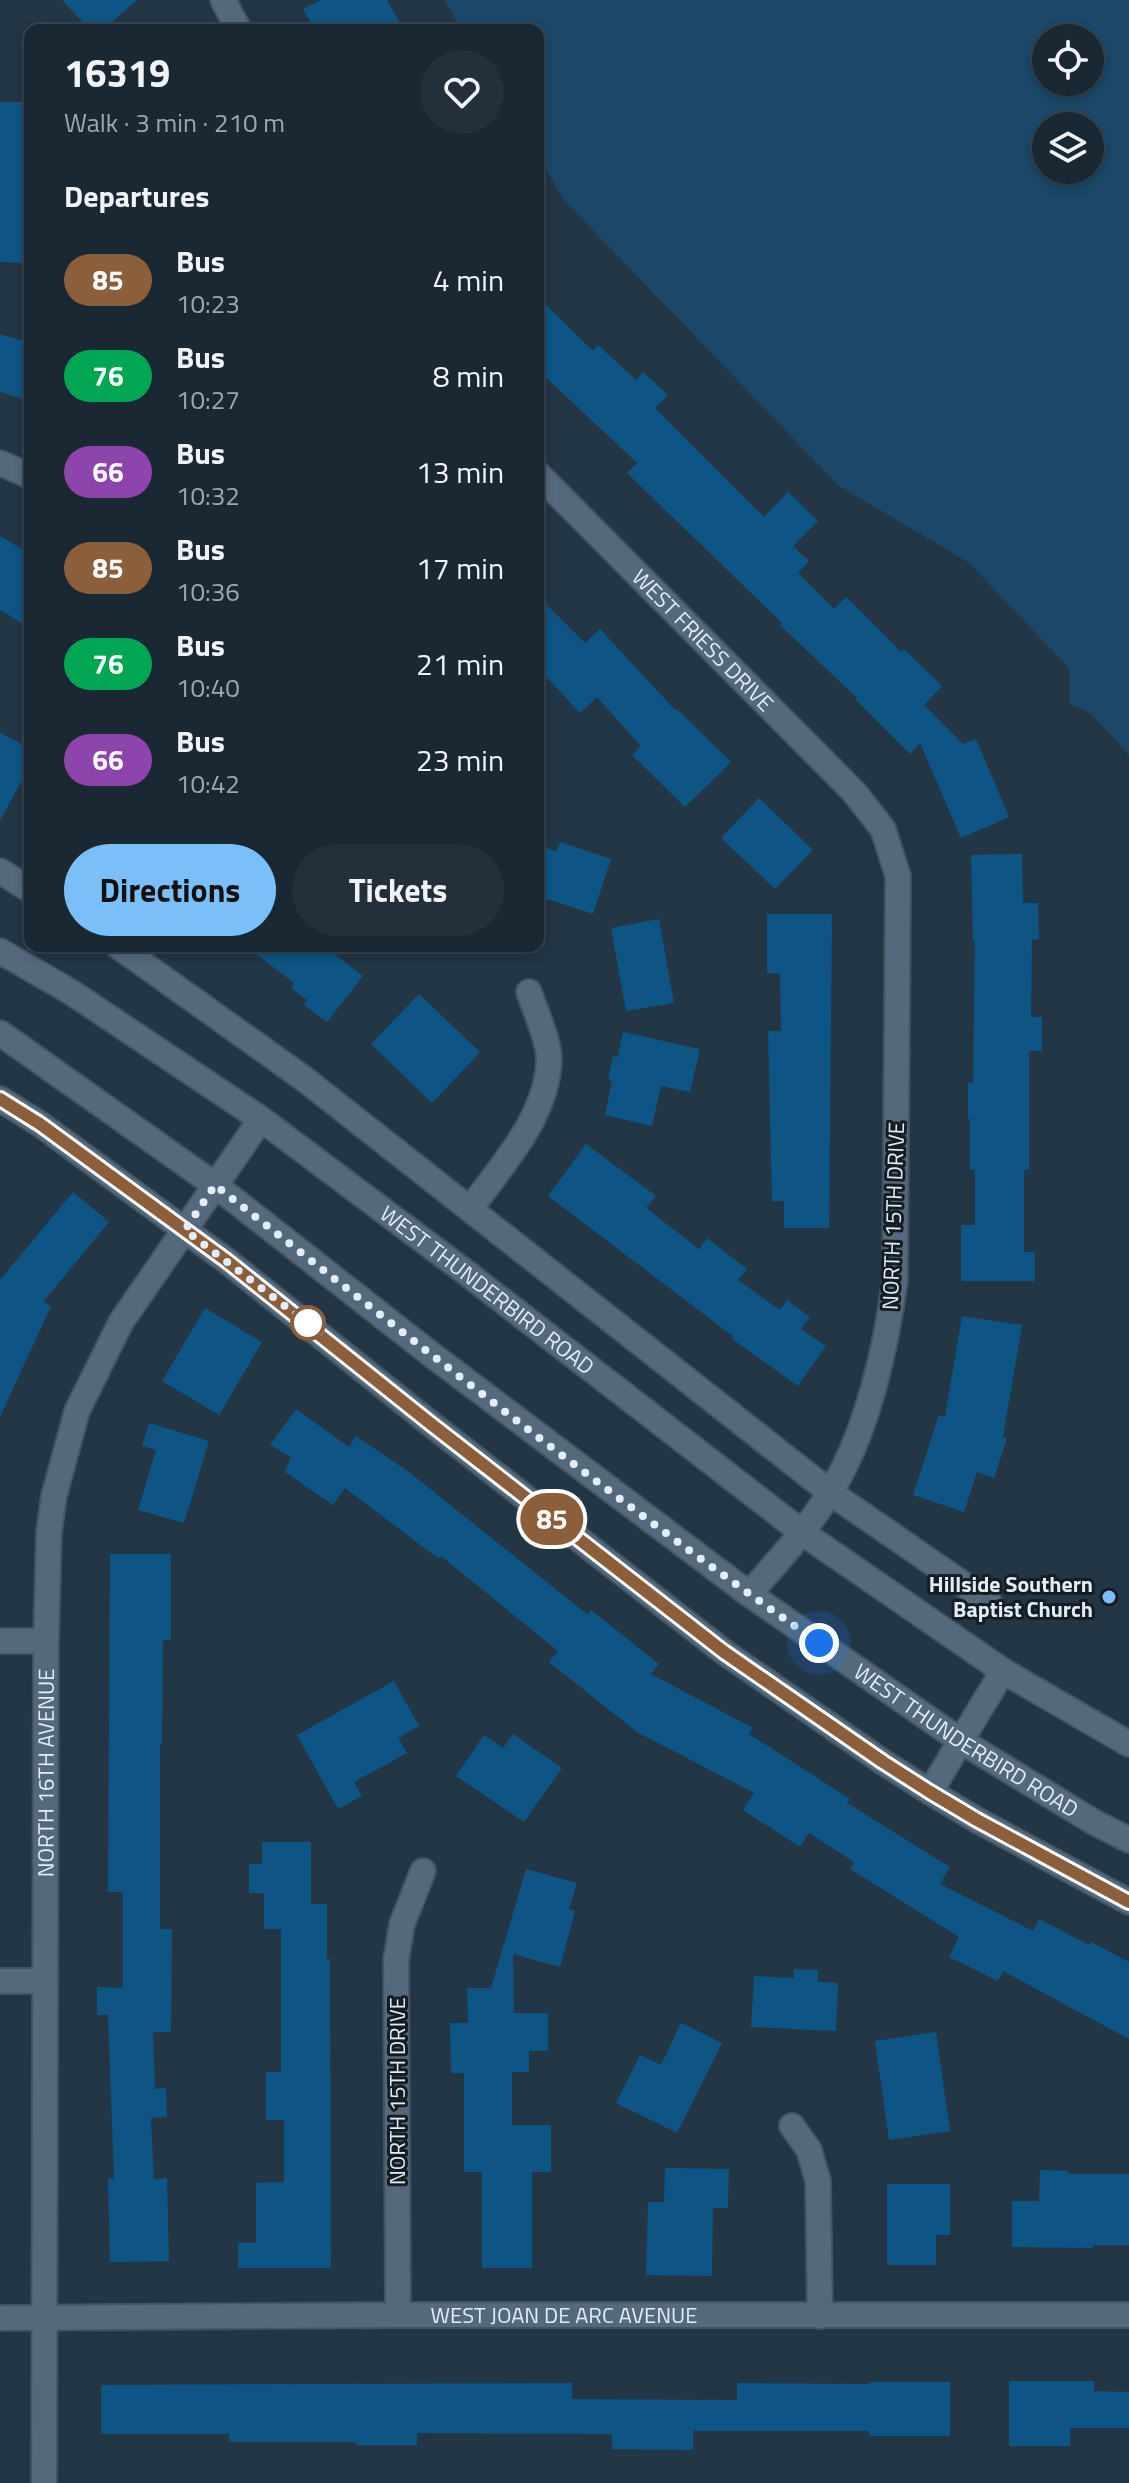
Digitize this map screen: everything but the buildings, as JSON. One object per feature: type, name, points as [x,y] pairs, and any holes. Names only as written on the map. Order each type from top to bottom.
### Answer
[{"type":"street","points":[[223,0],[236,24]]},
{"type":"street","points":[[0,463],[24,473]]},
{"type":"street","name":"WEST FRIESS DRIVE","points":[[544,480],[866,806]]},
{"type":"street","name":"NORTH 15TH DRIVE","points":[[749,1594],[803,1533],[831,1493],[848,1460],[876,1380],[889,1321],[895,1280],[898,876],[883,829],[866,806]]},
{"type":"street","points":[[0,871],[24,886]]},
{"type":"street","name":"WEST THUNDERBIRD ROAD","points":[[0,951],[71,992],[261,1119],[803,1533],[1003,1671],[1129,1744]]},
{"type":"street","points":[[126,952],[303,1078],[831,1493],[989,1602]]},
{"type":"street","points":[[470,1209],[521,1139],[541,1100],[549,1054],[529,992]]},
{"type":"street","name":"WEST THUNDERBIRD ROAD","points":[[0,1033],[215,1185],[432,1355],[749,1594],[961,1741],[1092,1821],[1129,1840]]},
{"type":"street","points":[[0,1099],[40,1124],[296,1314],[431,1424],[724,1652],[930,1792],[1129,1902]]},
{"type":"street","name":"NORTH 16TH AVENUE","points":[[44,2483],[46,1641],[51,1520],[65,1450],[77,1411],[121,1322],[261,1119]]},
{"type":"street","points":[[0,1641],[46,1641]]},
{"type":"street","points":[[930,1792],[1003,1671]]},
{"type":"street","name":"NORTH 15TH DRIVE","points":[[398,2315],[396,1960],[402,1924],[423,1871]]},
{"type":"street","points":[[0,1981],[44,1981]]},
{"type":"street","points":[[792,2126],[809,2150],[818,2181],[820,2316]]},
{"type":"street","name":"WEST JOAN DE ARC AVENUE","points":[[0,2318],[1129,2315]]},
{"type":"shaded area","points":[[444,0],[1129,0],[1129,755],[1090,713],[1070,704],[1070,669],[968,562],[839,486],[564,200],[544,166],[544,24],[458,24]]},
{"type":"bus line","name":"85","points":[[0,1099],[40,1124],[227,1261],[724,1652],[930,1792],[1129,1902]]},
{"type":"place","name":"Hillside Southern Baptist Church","points":[[1109,1597]]},
{"type":"route","points":[[308,1323],[319,1332],[185,1230],[215,1185],[432,1355],[749,1594],[819,1643]]}]
